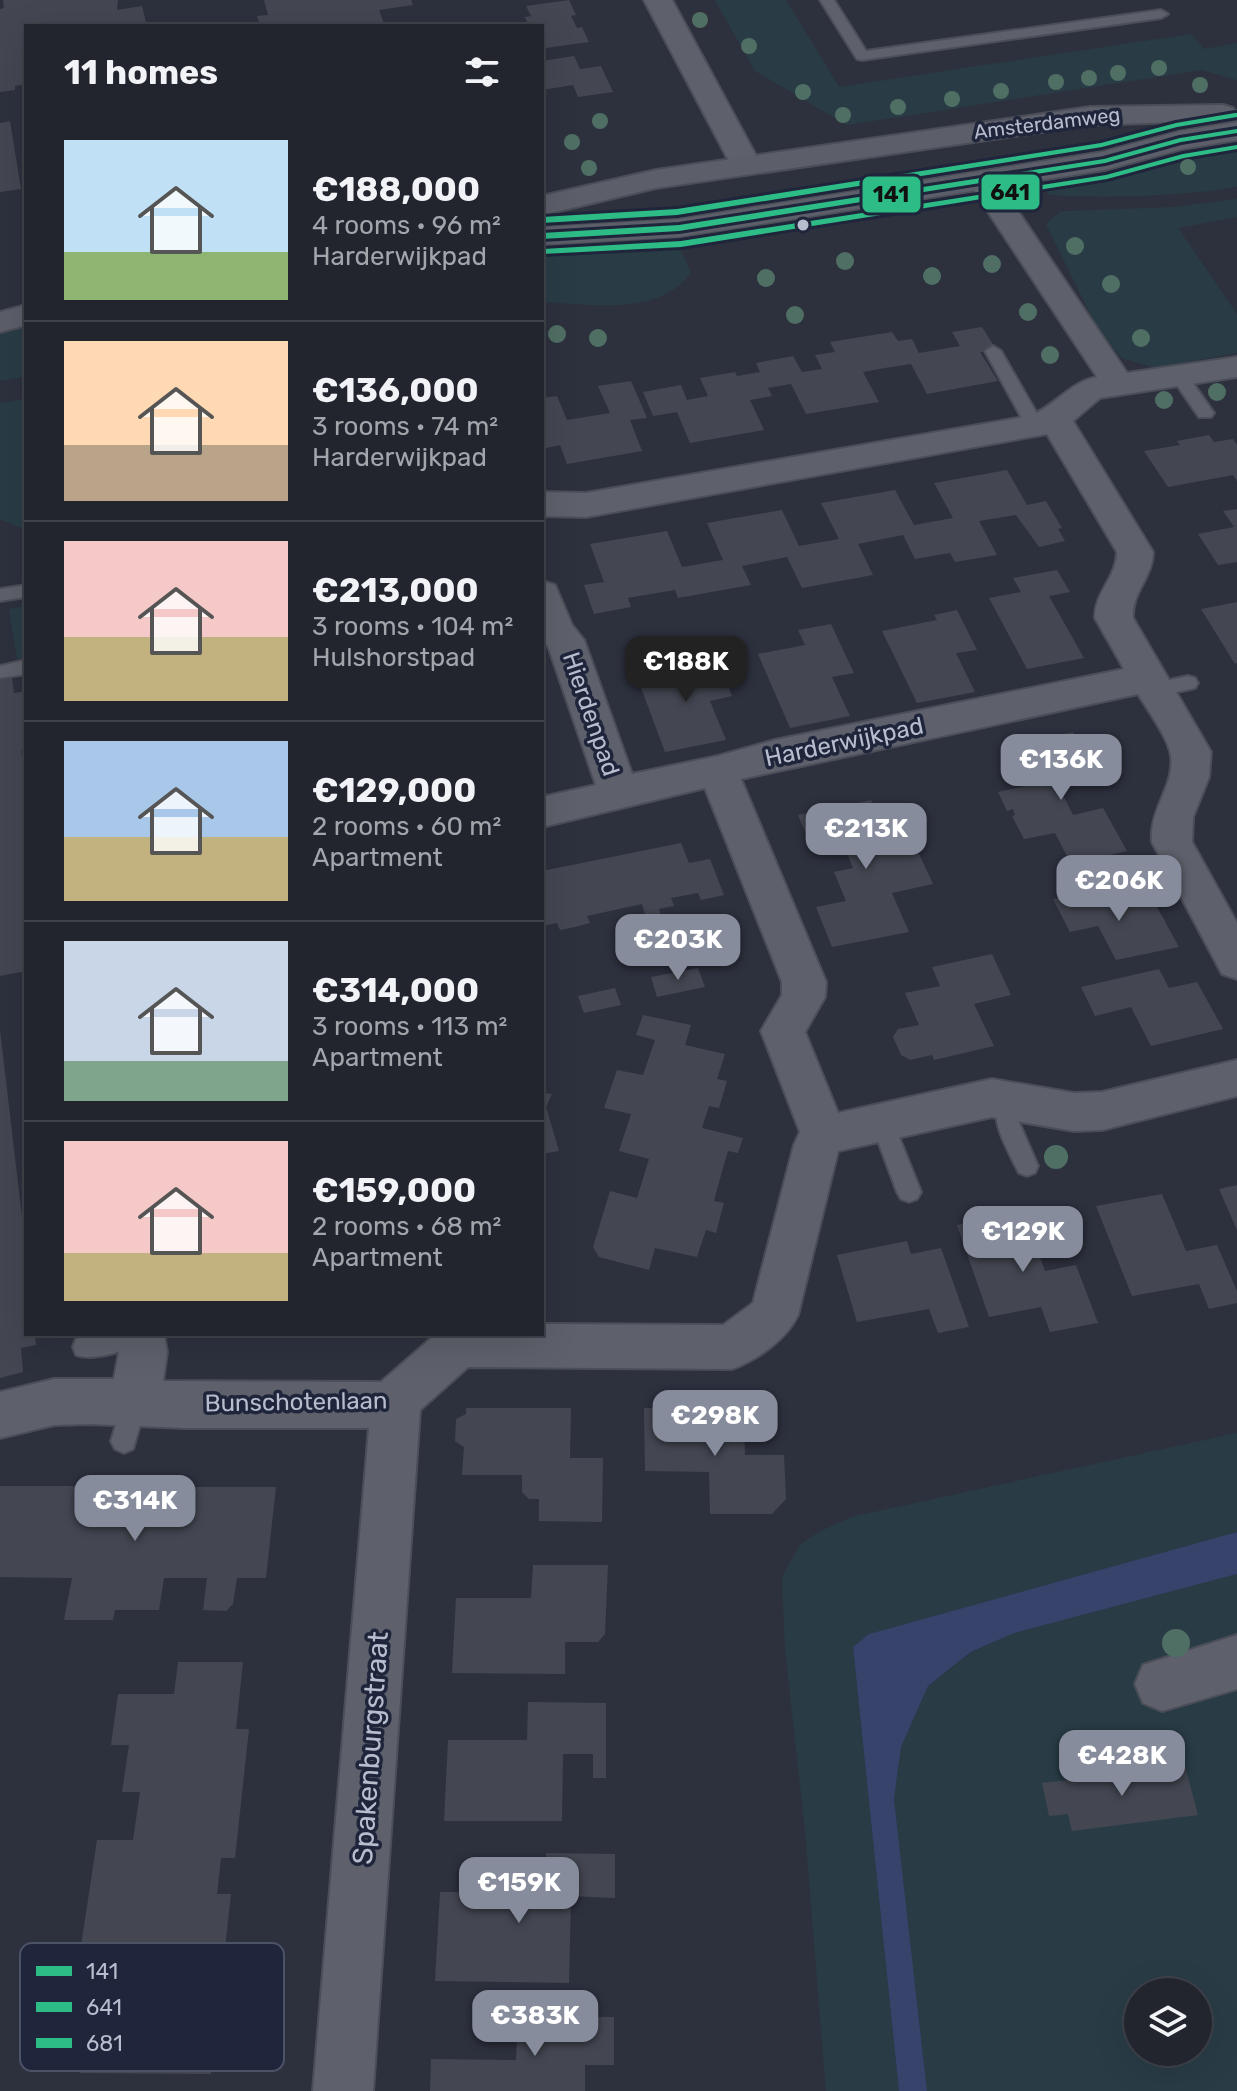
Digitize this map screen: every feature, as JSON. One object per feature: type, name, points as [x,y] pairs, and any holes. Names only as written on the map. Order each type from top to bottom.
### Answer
[{"type":"main road","name":"Amsterdamweg","points":[[544,205],[600,190],[953,135],[1111,114],[1237,113]]},
{"type":"main road","name":"Amsterdamweg","points":[[544,236],[651,232],[1105,161],[1180,140],[1237,131]]},
{"type":"main road","name":"Amsterdamweg","points":[[953,135],[982,180]]},
{"type":"main road","points":[[746,165],[771,213]]},
{"type":"main road","points":[[0,300],[24,294]]},
{"type":"main road","points":[[0,322],[24,316]]},
{"type":"street","points":[[658,0],[746,165]]},
{"type":"street","points":[[982,180],[1118,384]]},
{"type":"street","points":[[544,504],[586,505],[1045,422],[1090,389],[1237,367]]},
{"type":"street","points":[[1045,422],[1135,552],[1135,565],[1112,609],[1119,630],[1163,684],[1186,742],[1192,763],[1188,783],[1169,820],[1172,842],[1237,962]]},
{"type":"street","name":"Hierdenpad","points":[[544,599],[556,632],[565,640],[618,792]]},
{"type":"street","name":"Harderwijkpad","points":[[544,812],[775,755],[1163,684]]},
{"type":"street","points":[[718,771],[804,982],[803,997],[783,1031],[824,1135],[974,1101],[1008,1099],[1061,1110],[1093,1112],[1237,1078]]},
{"type":"street","name":"Bunschotenlaan","points":[[0,1415],[54,1402],[130,1421],[185,1405],[396,1405],[399,1397],[458,1345],[732,1347],[774,1315],[817,1145],[824,1135]]},
{"type":"street","points":[[130,1421],[143,1352],[139,1336]]},
{"type":"street","name":"Spakenburgstraat","points":[[343,2091],[396,1405]]},
{"type":"street","points":[[1162,1684],[1237,1662]]},
{"type":"lane","points":[[827,0],[862,56],[1161,14],[1150,0]]},
{"type":"lane","points":[[993,351],[1045,422]]},
{"type":"lane","points":[[1178,374],[1205,413]]},
{"type":"lane","points":[[0,595],[24,591]]},
{"type":"lane","points":[[1,672],[24,667]]},
{"type":"lane","points":[[1008,1099],[1007,1120],[1027,1166]]},
{"type":"lane","points":[[882,1122],[909,1192]]},
{"type":"lane","points":[[85,1347],[131,1336]]},
{"type":"shaded area","points":[[715,0],[786,0],[839,87],[1191,34],[1204,49],[1237,43],[1237,80],[1202,70],[847,125],[755,71]]},
{"type":"shaded area","points":[[1237,137],[1237,187],[1167,195],[1120,196],[1049,195],[1046,190],[1059,179],[1183,153]]},
{"type":"shaded area","points":[[1237,199],[1237,217],[1178,228],[1237,314],[1237,353],[1155,368],[1122,358],[1099,332],[1046,224],[1060,212],[1175,207]]},
{"type":"shaded area","points":[[677,242],[691,273],[677,287],[642,302],[622,305],[544,302],[544,244]]},
{"type":"shaded area","points":[[24,326],[24,377],[0,381],[0,332]]},
{"type":"shaded area","points":[[24,399],[24,529],[0,519],[0,403]]},
{"type":"shaded area","points":[[24,606],[24,657],[17,659],[9,609]]},
{"type":"shaded area","points":[[1237,1433],[1237,1532],[869,1634],[853,1647],[899,2091],[826,2091],[805,1831],[785,1648],[782,1577],[800,1545],[851,1517]]},
{"type":"shaded area","points":[[1237,1574],[1237,2091],[927,2091],[894,1799],[901,1747],[928,1686],[972,1652],[1014,1633]]},
{"type":"water","points":[[1237,1532],[1237,1574],[1014,1633],[971,1652],[928,1686],[901,1747],[894,1799],[927,2091],[899,2091],[853,1647],[869,1634]]},
{"type":"building","points":[[3,0],[118,0],[117,10],[142,6],[146,24],[24,24],[24,84],[15,86],[15,90],[0,92],[0,9],[4,8]]},
{"type":"building","points":[[264,0],[411,0],[413,5],[379,10],[384,24],[259,24],[257,16],[268,15]]},
{"type":"building","points":[[569,0],[576,15],[571,16],[577,28],[582,27],[589,42],[546,48],[544,24],[528,24],[525,17],[531,16],[526,6]]},
{"type":"building","points":[[574,56],[580,69],[601,66],[613,92],[578,97],[573,85],[544,90],[544,61]]},
{"type":"building","points":[[10,121],[21,189],[0,192],[0,123]]},
{"type":"building","points":[[982,327],[996,349],[980,352],[998,381],[927,394],[911,364],[885,368],[863,372],[879,402],[806,414],[791,384],[768,388],[772,396],[750,400],[764,430],[690,443],[677,412],[653,416],[643,392],[681,385],[687,400],[708,396],[700,378],[735,372],[737,376],[760,372],[756,363],[793,356],[802,372],[822,369],[815,355],[835,352],[830,342],[892,332],[898,341],[912,339],[919,353],[960,346],[952,332]]},
{"type":"building","points":[[631,381],[647,418],[630,420],[642,451],[567,464],[560,445],[544,449],[544,398],[557,396],[567,420],[610,413],[598,386]]},
{"type":"building","points":[[1209,435],[1214,442],[1233,439],[1237,445],[1237,481],[1233,475],[1168,487],[1144,451],[1180,445],[1177,441]]},
{"type":"building","points":[[1007,470],[1027,505],[1046,501],[1062,528],[1058,529],[1065,541],[1039,547],[1016,515],[979,521],[997,555],[955,562],[950,553],[915,559],[903,535],[858,544],[873,575],[802,588],[787,557],[742,566],[751,585],[678,598],[675,590],[628,598],[631,607],[594,614],[584,585],[604,582],[590,544],[667,531],[682,567],[723,560],[707,523],[782,510],[799,546],[839,539],[821,503],[895,490],[914,525],[953,518],[934,483]]},
{"type":"building","points":[[1237,509],[1237,562],[1218,565],[1198,534],[1234,527],[1223,511]]},
{"type":"building","points":[[1057,570],[1070,592],[1049,596],[1084,658],[1027,669],[989,598],[1021,592],[1013,578]]},
{"type":"building","points":[[1237,602],[1237,663],[1235,664],[1201,609]]},
{"type":"building","points":[[957,610],[977,650],[956,653],[975,692],[917,703],[882,631],[937,620],[934,615]]},
{"type":"building","points":[[831,624],[854,673],[832,677],[850,716],[790,728],[758,654],[805,645],[798,630]]},
{"type":"building","points":[[716,656],[732,696],[710,701],[726,740],[665,752],[637,677],[694,666],[692,660]]},
{"type":"building","points":[[12,678],[14,693],[24,691],[24,750],[21,751],[24,770],[24,971],[0,976],[0,680]]},
{"type":"building","points":[[1073,732],[1096,773],[1056,781],[1073,815],[1103,808],[1127,851],[1071,864],[1055,833],[1024,839],[1012,816],[1015,815],[1013,809],[1007,811],[998,792],[1041,783],[1019,743]]},
{"type":"building","points":[[871,800],[882,824],[903,819],[933,884],[892,893],[909,932],[832,947],[816,907],[846,901],[834,872],[853,868],[844,846],[814,853],[798,815]]},
{"type":"building","points":[[681,843],[689,863],[710,859],[724,895],[701,900],[698,893],[671,898],[674,906],[659,909],[662,918],[647,921],[642,904],[587,916],[590,923],[560,930],[557,923],[544,926],[544,871]]},
{"type":"building","points":[[1100,889],[1111,909],[1152,898],[1179,947],[1116,960],[1098,926],[1070,932],[1053,899]]},
{"type":"building","points":[[992,954],[1011,995],[974,1004],[994,1046],[934,1060],[932,1055],[910,1060],[901,1055],[893,1037],[898,1029],[919,1025],[905,993],[940,986],[932,967]]},
{"type":"building","points":[[698,968],[705,987],[657,997],[651,977]]},
{"type":"building","points":[[1159,969],[1169,988],[1197,982],[1223,1029],[1151,1046],[1131,1007],[1095,1016],[1081,987]]},
{"type":"building","points":[[615,988],[621,1005],[584,1013],[578,996]]},
{"type":"building","points":[[643,1015],[691,1025],[685,1045],[725,1054],[717,1079],[727,1081],[719,1108],[709,1106],[702,1128],[743,1138],[738,1153],[728,1151],[721,1175],[714,1201],[724,1203],[716,1233],[706,1230],[697,1257],[655,1248],[649,1270],[599,1257],[593,1247],[610,1191],[637,1198],[649,1159],[619,1151],[631,1114],[604,1108],[617,1070],[643,1075],[655,1040],[636,1035]]},
{"type":"building","points":[[0,1030],[24,1234],[24,1336],[35,1336],[36,1345],[21,1348],[23,1372],[0,1378]]},
{"type":"building","points":[[544,1093],[552,1094],[546,1107],[559,1151],[544,1154]]},
{"type":"building","points":[[1237,1185],[1237,1230],[1219,1189]]},
{"type":"building","points":[[1162,1194],[1186,1251],[1217,1245],[1237,1291],[1237,1303],[1209,1309],[1199,1284],[1132,1296],[1096,1206]]},
{"type":"building","points":[[1024,1213],[1045,1271],[1076,1265],[1098,1323],[1050,1332],[1041,1307],[989,1317],[957,1225]]},
{"type":"building","points":[[907,1241],[911,1254],[941,1248],[969,1327],[938,1333],[929,1309],[857,1322],[837,1255]]},
{"type":"building","points":[[466,1408],[571,1408],[570,1458],[603,1458],[602,1522],[539,1521],[539,1499],[529,1499],[522,1492],[522,1475],[462,1475],[464,1447],[455,1441],[456,1419],[466,1414]]},
{"type":"building","points":[[644,1408],[744,1409],[745,1455],[784,1455],[786,1499],[772,1514],[710,1514],[709,1472],[645,1471]]},
{"type":"building","points":[[0,1486],[102,1486],[100,1498],[160,1498],[162,1487],[276,1487],[266,1578],[237,1578],[233,1604],[226,1611],[203,1610],[207,1578],[164,1578],[159,1610],[115,1610],[113,1620],[64,1620],[72,1578],[0,1577]]},
{"type":"building","points":[[533,1565],[608,1565],[605,1634],[598,1642],[565,1642],[565,1674],[452,1673],[456,1598],[531,1598]]},
{"type":"building","points":[[178,1662],[243,1662],[236,1729],[249,1729],[235,1858],[221,1858],[217,1894],[231,1894],[226,1943],[81,1943],[97,1840],[133,1840],[140,1792],[122,1792],[129,1745],[111,1745],[118,1694],[174,1694]]},
{"type":"building","points":[[528,1702],[606,1703],[606,1778],[593,1778],[593,1754],[563,1754],[562,1821],[444,1821],[448,1740],[527,1740]]},
{"type":"building","points":[[1185,1766],[1198,1815],[1072,1831],[1068,1814],[1049,1816],[1042,1783]]},
{"type":"building","points":[[546,1853],[615,1854],[615,1898],[571,1896],[569,1983],[435,1981],[440,1892],[545,1892]]},
{"type":"building","points":[[518,2016],[614,2017],[614,2065],[585,2065],[585,2091],[430,2091],[431,2059],[516,2060]]},
{"type":"building","points":[[80,2071],[211,2071],[211,2074]]},
{"type":"transit line","name":"681","points":[[544,220],[677,212],[1102,145],[1176,125],[1235,115]]},
{"type":"transit line","name":"141","points":[[544,236],[679,228],[1105,161],[1180,140],[1237,131]]},
{"type":"transit line","name":"641","points":[[544,252],[681,244],[1107,177],[1183,156],[1237,147]]}]
